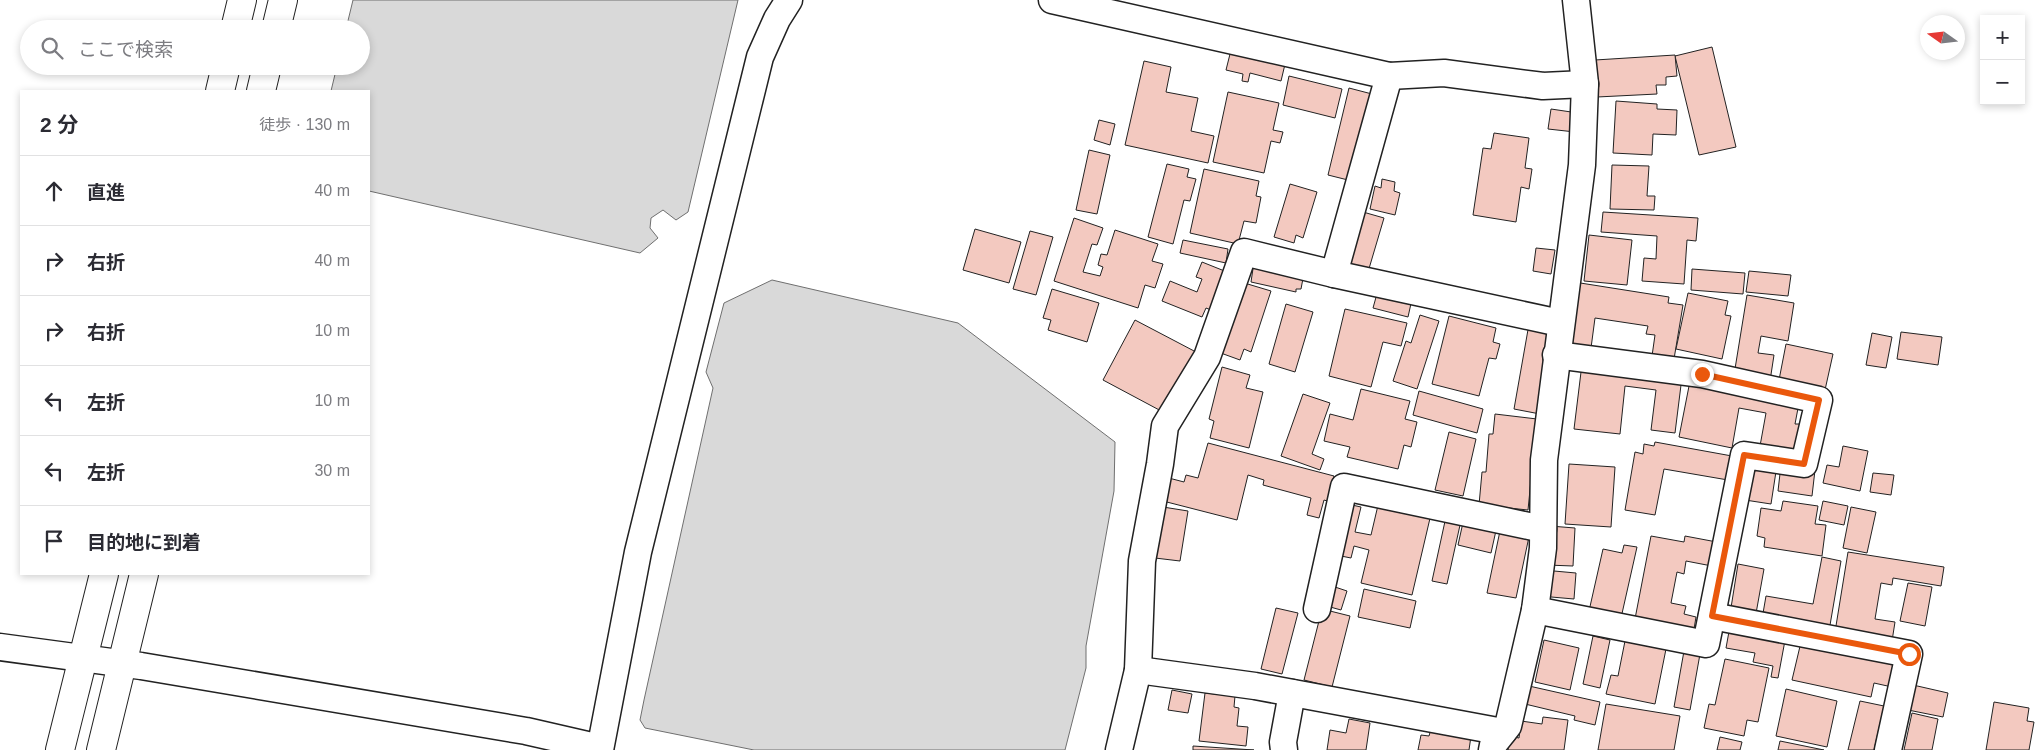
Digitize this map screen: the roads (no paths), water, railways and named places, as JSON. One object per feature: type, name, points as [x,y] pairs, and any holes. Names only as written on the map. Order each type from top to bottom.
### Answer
[{"type":"street","points":[[237,20],[242,0]]},
{"type":"street","points":[[278,20],[283,0]]},
{"type":"street","points":[[0,647],[122,663],[526,731],[600,749],[638,552],[760,57],[777,19],[789,0]]},
{"type":"street","points":[[1052,0],[1389,76],[1444,73],[1543,86],[1585,84]]},
{"type":"street","points":[[1138,670],[1292,693],[1497,741],[1508,726],[1535,610],[1543,529],[1544,460],[1560,323],[1582,165],[1585,84],[1576,0]]},
{"type":"street","points":[[220,90],[224,75]]},
{"type":"street","points":[[261,90],[265,75]]},
{"type":"street","points":[[1334,274],[1389,76]]},
{"type":"street","points":[[1119,750],[1138,670],[1142,561],[1165,426],[1207,357],[1244,252],[1334,274],[1560,323]]},
{"type":"street","points":[[1535,610],[1706,644],[1744,455],[1804,464],[1819,400],[1702,374],[1556,355]]},
{"type":"street","points":[[1317,609],[1344,487],[1543,529]]},
{"type":"street","points":[[60,750],[104,575]]},
{"type":"street","points":[[100,750],[144,575]]},
{"type":"street","points":[[1712,616],[1909,654],[1888,750]]},
{"type":"street","points":[[1284,750],[1283,742],[1292,693]]}]
